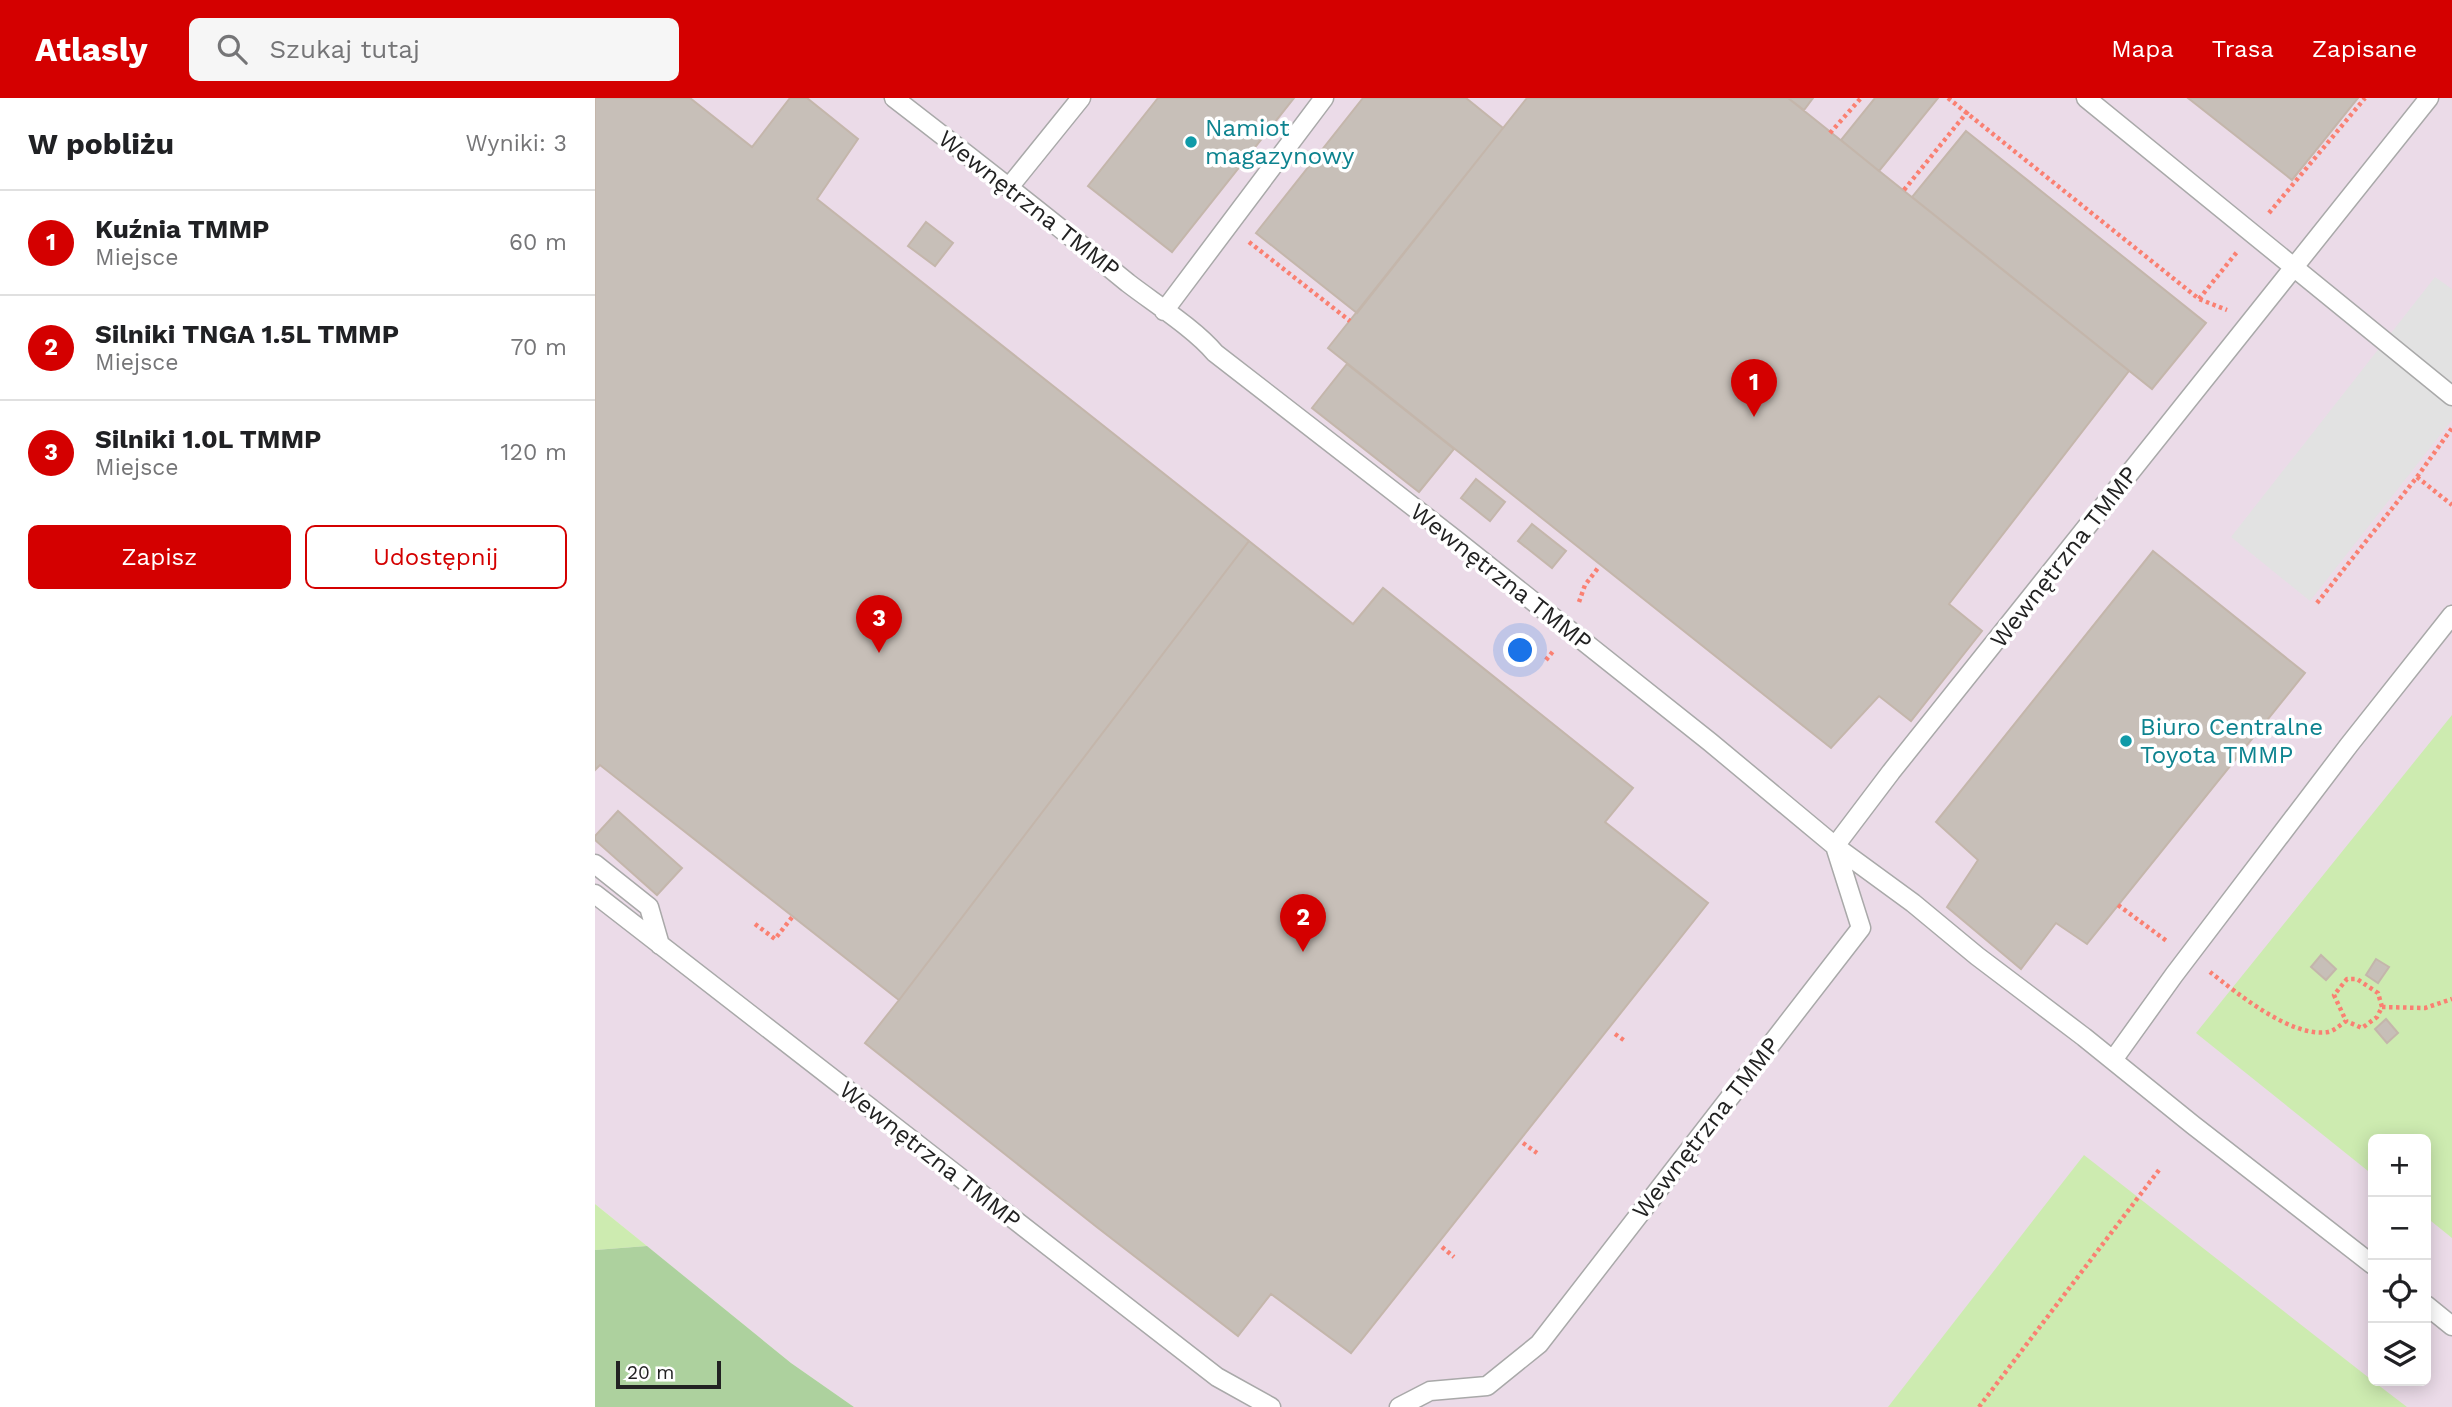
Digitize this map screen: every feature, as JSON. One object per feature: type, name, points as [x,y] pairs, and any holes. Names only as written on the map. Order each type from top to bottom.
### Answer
[{"type":"lane","name":"Wewnętrzna TMMP","points":[[894,98],[1010,186],[1164,311],[1700,734],[1835,846],[1913,903],[2368,1261]]},
{"type":"lane","points":[[1010,186],[1081,98]]},
{"type":"lane","points":[[1164,311],[1324,98]]},
{"type":"lane","points":[[2086,98],[2452,396]]},
{"type":"lane","name":"Wewnętrzna TMMP","points":[[1835,846],[1891,772],[2429,98]]},
{"type":"lane","points":[[2113,1060],[2188,956],[2452,615]]},
{"type":"lane","name":"Wewnętrzna TMMP","points":[[1399,1407],[1430,1391],[1487,1385],[1539,1344],[1861,928],[1835,846]]},
{"type":"lane","points":[[595,864],[649,907],[660,945]]},
{"type":"lane","name":"Wewnętrzna TMMP","points":[[595,894],[1216,1377],[1271,1407]]},
{"type":"lane","points":[[2431,1309],[2452,1326]]},
{"type":"path","points":[[1831,133],[1861,98]]},
{"type":"path","points":[[1948,98],[1968,111],[2199,299],[2227,310]]},
{"type":"path","points":[[2301,176],[2365,98]]},
{"type":"path","points":[[1904,190],[1968,111]]},
{"type":"path","points":[[1229,226],[1349,321]]},
{"type":"path","points":[[2317,603],[2417,477],[2452,428]]},
{"type":"path","points":[[2417,477],[2452,505]]},
{"type":"path","points":[[2118,905],[2265,1014],[2314,1033],[2331,1032],[2346,1021]]},
{"type":"path","points":[[755,924],[775,939],[793,916]]},
{"type":"path","points":[[2347,979],[2357,979],[2378,993],[2382,1007],[2377,1017],[2362,1028],[2346,1021],[2334,995],[2347,979]]},
{"type":"path","points":[[2382,1007],[2425,1008],[2452,999]]},
{"type":"path","points":[[1615,1034],[1625,1041]]},
{"type":"path","points":[[1523,1143],[1537,1153]]},
{"type":"path","points":[[1979,1407],[2159,1170]]},
{"type":"path","points":[[1441,1247],[1454,1257]]},
{"type":"shaded area","points":[[595,98],[2452,98],[2452,1407],[854,1407],[791,1363],[595,1204]]},
{"type":"shaded area","points":[[2435,277],[2452,289],[2452,420],[2310,601],[2231,537]]},
{"type":"green space","points":[[2452,715],[2452,1238],[2431,1221],[2431,1134],[2368,1134],[2368,1171],[2196,1033]]},
{"type":"green space","points":[[2084,1155],[2368,1377],[2368,1386],[2380,1386],[2407,1407],[1888,1407]]},
{"type":"green space","points":[[595,1204],[647,1246],[595,1250]]},
{"type":"green space","points":[[647,1246],[791,1363],[854,1407],[595,1407],[595,1250]]},
{"type":"building","points":[[595,98],[690,98],[752,147],[790,98],[807,98],[858,139],[817,199],[1249,541],[899,1000],[600,765],[595,770]]},
{"type":"building","name":"Namiot magazynowy","points":[[1158,98],[1294,98],[1172,252],[1088,186]]},
{"type":"building","points":[[1363,98],[1466,98],[1503,128],[1357,313],[1256,233]]},
{"type":"building","points":[[1527,98],[1788,98],[2129,371],[1949,604],[1982,631],[1911,721],[1879,696],[1831,748],[1328,348]]},
{"type":"building","points":[[1788,98],[1813,98],[1804,110]]},
{"type":"building","points":[[1875,98],[1938,98],[1879,171],[1841,140]]},
{"type":"building","points":[[2188,98],[2358,98],[2292,180]]},
{"type":"building","points":[[1966,131],[2206,323],[2152,389],[1912,197]]},
{"type":"building","points":[[926,222],[953,243],[935,266],[908,246]]},
{"type":"building","points":[[1347,364],[1454,449],[1419,492],[1312,408]]},
{"type":"building","points":[[1476,479],[1505,502],[1490,521],[1461,498]]},
{"type":"building","points":[[1532,524],[1566,551],[1552,568],[1518,541]]},
{"type":"building","points":[[1249,541],[1353,624],[1383,588],[1633,788],[1605,822],[1708,903],[1351,1353],[1271,1294],[1238,1336],[865,1043]]},
{"type":"building","name":"Biuro Centralne Toyota TMMP","points":[[2153,551],[2305,673],[2087,944],[2056,923],[2021,969],[1947,907],[1978,860],[1936,822]]},
{"type":"building","points":[[618,811],[682,868],[657,895],[595,840],[595,836]]},
{"type":"building","points":[[2321,955],[2336,969],[2326,980],[2311,967]]},
{"type":"building","points":[[2376,959],[2389,967],[2378,983],[2366,975]]},
{"type":"building","points":[[2386,1019],[2398,1033],[2387,1043],[2375,1029]]},
{"type":"place","name":"Namiot magazynowy","points":[[1191,142]]},
{"type":"place","name":"Kuźnia TMMP","points":[[1754,417]]},
{"type":"place","name":"Silniki 1.0L TMMP","points":[[879,653]]},
{"type":"place","name":"Biuro Centralne Toyota TMMP","points":[[2126,741]]},
{"type":"place","name":"Silniki TNGA 1.5L TMMP","points":[[1303,952]]}]
